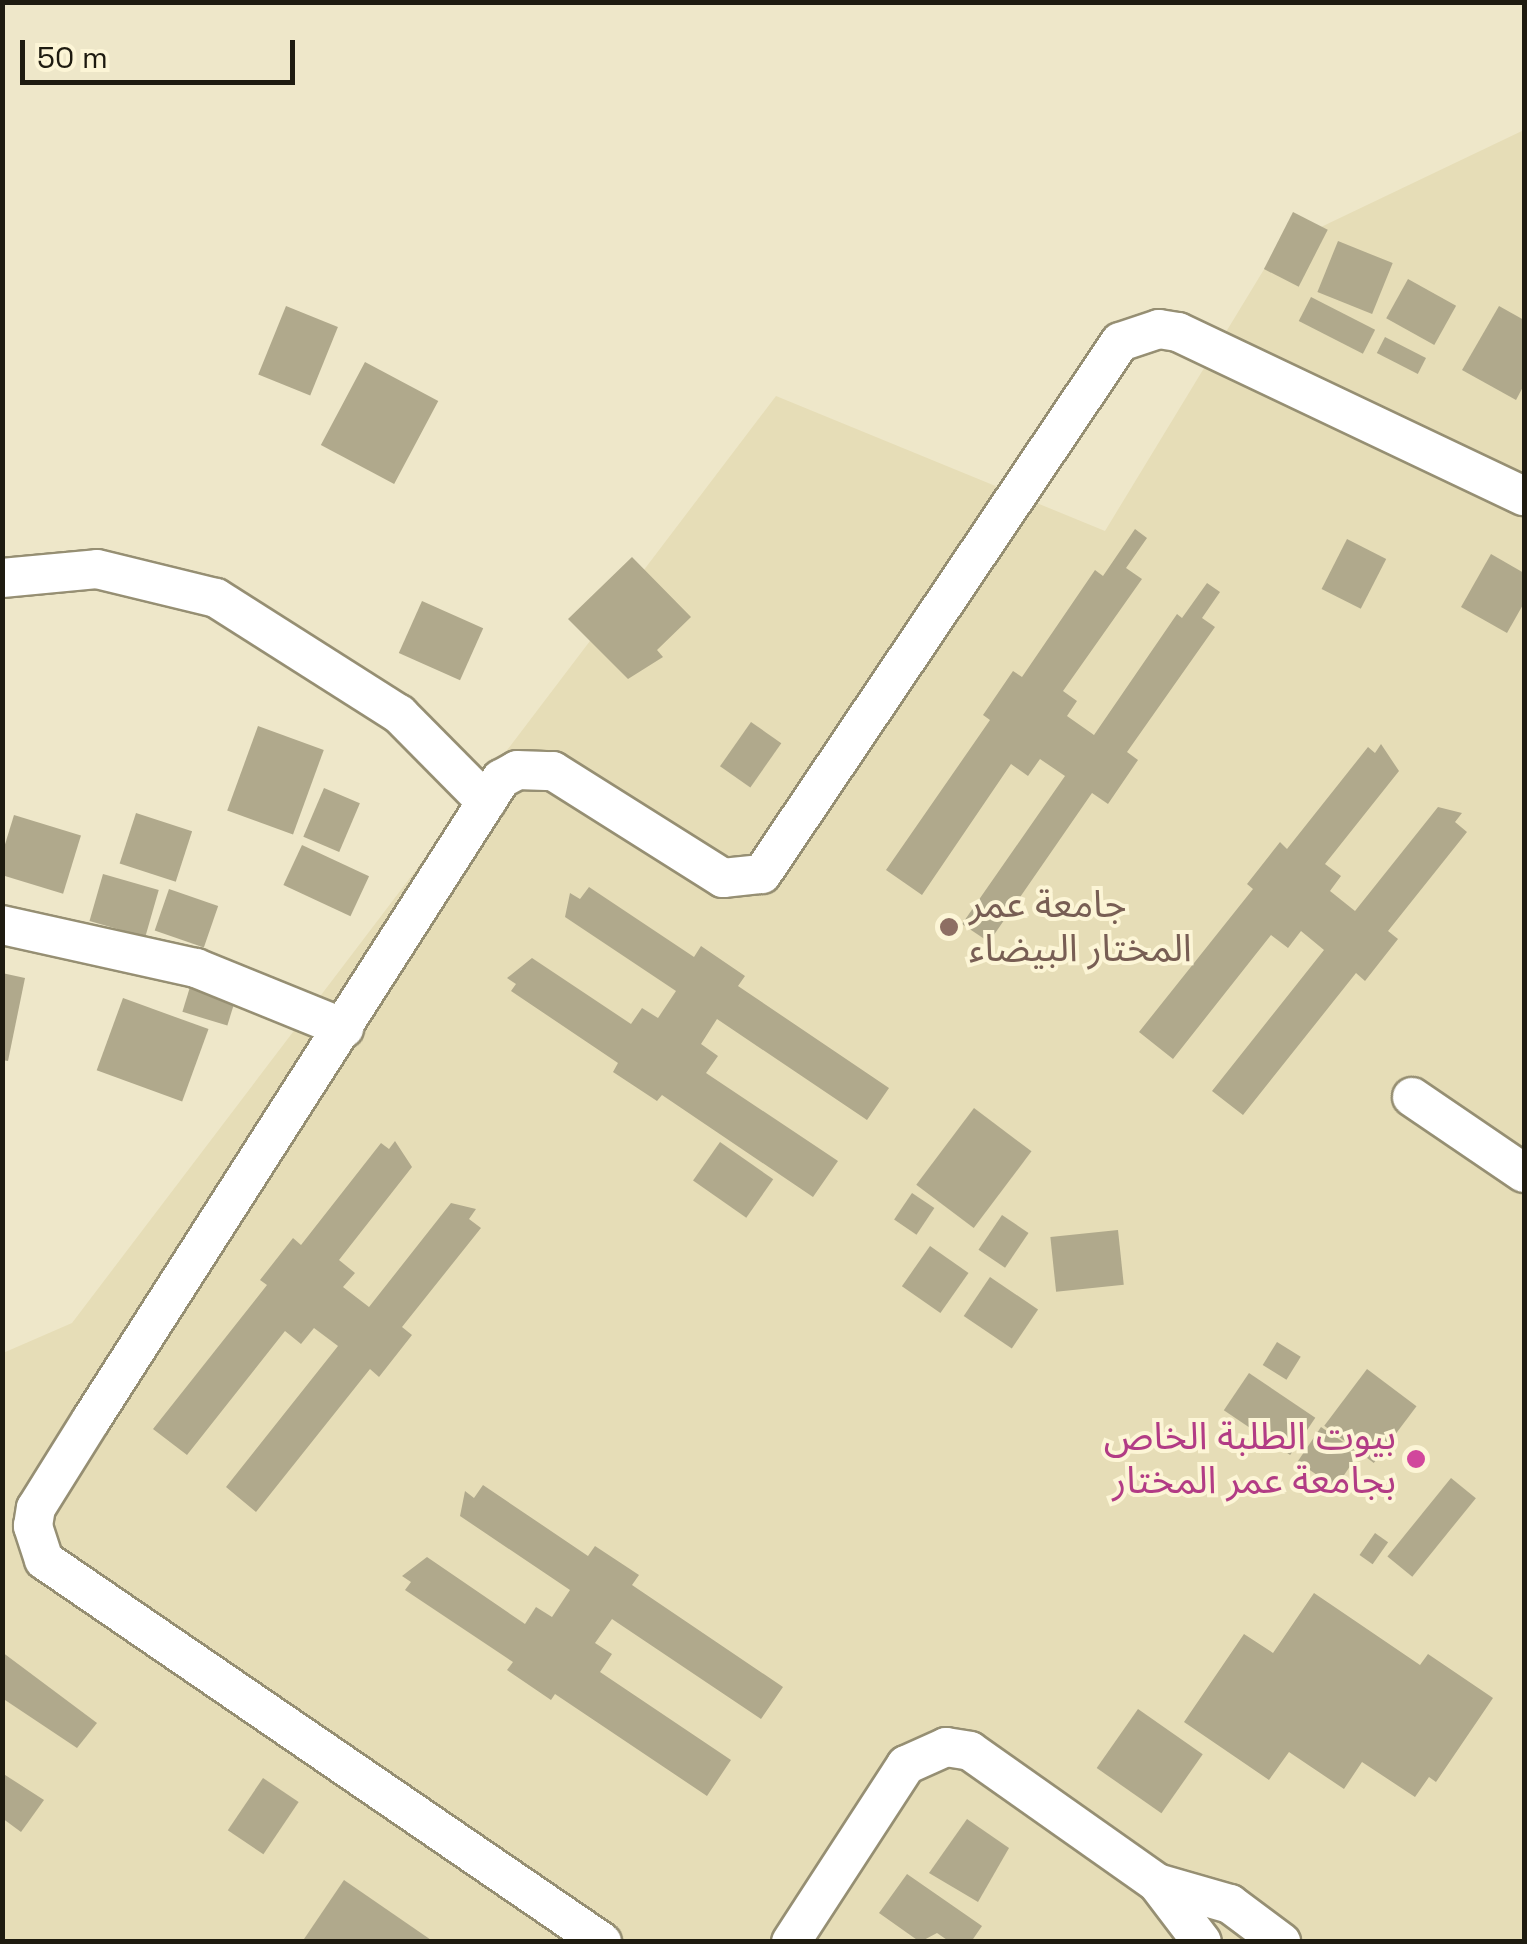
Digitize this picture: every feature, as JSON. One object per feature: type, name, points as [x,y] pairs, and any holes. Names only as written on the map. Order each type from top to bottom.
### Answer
[{"type":"street","points":[[602,1942],[44,1560],[18,1522],[54,1478],[501,779],[517,770],[553,771],[723,878],[762,874],[1120,342],[1140,332],[1178,332],[1524,496]]},
{"type":"street","points":[[2,578],[97,569],[216,598],[399,714],[486,802]]},
{"type":"street","points":[[2,925],[196,968],[344,1028]]},
{"type":"street","points":[[1412,1097],[1524,1173]]},
{"type":"street","points":[[791,1942],[906,1765],[946,1747],[970,1751],[1157,1883],[1202,1942],[1230,1904]]},
{"type":"street","points":[[1157,1883],[1230,1904],[1282,1942]]},
{"type":"shaded area","name":"جامعة عمر المختار البيضاء","points":[[1524,130],[1524,1941],[3,1942],[3,1353],[72,1323],[776,396],[1105,531],[1277,248]]},
{"type":"building","points":[[1293,212],[1328,230],[1299,287],[1264,269]]},
{"type":"building","points":[[1338,241],[1393,263],[1372,314],[1317,292]]},
{"type":"building","points":[[1408,279],[1456,306],[1434,345],[1386,318]]},
{"type":"building","points":[[1311,297],[1375,330],[1363,354],[1299,321]]},
{"type":"building","points":[[286,306],[338,327],[310,396],[258,375]]},
{"type":"building","points":[[1499,306],[1524,320],[1524,385],[1516,400],[1462,370]]},
{"type":"building","points":[[1385,337],[1426,358],[1418,374],[1377,353]]},
{"type":"building","points":[[365,362],[438,401],[394,484],[321,445]]},
{"type":"building","points":[[1135,529],[1147,538],[1126,568],[1142,579],[1063,691],[1077,701],[1067,716],[1094,735],[1177,614],[1182,618],[1207,583],[1220,592],[1202,618],[1215,627],[1127,752],[1138,760],[1108,804],[1092,793],[989,942],[962,924],[1065,776],[1040,759],[1028,776],[1011,764],[922,895],[886,870],[990,720],[983,715],[1013,671],[1022,677],[1095,570],[1103,576]]},
{"type":"building","points":[[1347,539],[1386,559],[1361,609],[1322,589]]},
{"type":"building","points":[[1491,554],[1524,573],[1524,603],[1507,633],[1461,607]]},
{"type":"building","points":[[632,557],[691,617],[657,650],[663,657],[628,679],[568,619]]},
{"type":"building","points":[[422,601],[483,628],[460,680],[399,653]]},
{"type":"building","points":[[751,722],[781,743],[750,787],[720,766]]},
{"type":"building","points":[[258,726],[324,750],[293,835],[227,811]]},
{"type":"building","points":[[1381,744],[1399,771],[1325,864],[1341,876],[1330,891],[1355,911],[1438,807],[1462,813],[1455,822],[1467,832],[1388,931],[1398,939],[1365,981],[1356,973],[1243,1115],[1212,1091],[1324,950],[1301,931],[1288,948],[1271,935],[1173,1059],[1139,1032],[1253,889],[1247,884],[1280,842],[1287,849],[1368,747],[1375,753]]},
{"type":"building","points":[[324,788],[360,803],[339,852],[303,837]]},
{"type":"building","points":[[136,813],[192,831],[176,882],[120,863]]},
{"type":"building","points":[[14,815],[81,835],[63,894],[2,875],[2,854]]},
{"type":"building","points":[[302,845],[369,876],[350,916],[283,885]]},
{"type":"building","points":[[103,874],[159,890],[145,937],[89,921]]},
{"type":"building","points":[[589,887],[694,957],[701,946],[745,976],[738,986],[889,1088],[867,1120],[717,1019],[701,1044],[718,1056],[706,1073],[838,1161],[813,1197],[662,1095],[657,1101],[613,1072],[618,1063],[511,991],[516,984],[507,978],[532,958],[631,1024],[642,1008],[658,1018],[676,991],[565,917],[570,893],[580,899]]},
{"type":"building","points":[[169,889],[218,906],[204,948],[155,931]]},
{"type":"building","points":[[2,973],[25,978],[8,1061],[2,1060]]},
{"type":"building","points":[[190,987],[235,1001],[227,1026],[182,1012]]},
{"type":"building","points":[[123,998],[209,1029],[182,1101],[97,1070]]},
{"type":"building","points":[[974,1108],[1032,1151],[974,1228],[916,1185]]},
{"type":"building","points":[[395,1141],[412,1167],[339,1260],[355,1273],[343,1287],[369,1307],[451,1203],[476,1209],[469,1219],[481,1228],[402,1327],[412,1335],[379,1377],[370,1369],[256,1512],[226,1487],[338,1346],[314,1328],[301,1344],[285,1331],[187,1455],[153,1429],[267,1285],[260,1280],[293,1238],[301,1245],[381,1143],[389,1149]]},
{"type":"building","points":[[720,1142],[773,1179],[746,1218],[693,1181]]},
{"type":"building","points":[[912,1193],[934,1208],[916,1235],[894,1220]]},
{"type":"building","points":[[1002,1215],[1029,1233],[1005,1268],[979,1250]]},
{"type":"building","points":[[1118,1230],[1124,1285],[1056,1292],[1050,1237]]},
{"type":"building","points":[[930,1246],[969,1273],[940,1313],[902,1286]]},
{"type":"building","points":[[990,1277],[1038,1309],[1012,1348],[964,1316]]},
{"type":"building","points":[[1277,1342],[1301,1357],[1286,1380],[1263,1365]]},
{"type":"building","points":[[1367,1369],[1417,1406],[1374,1463],[1324,1426]]},
{"type":"building","points":[[1249,1373],[1315,1418],[1290,1455],[1224,1410]]},
{"type":"building","points":[[1321,1427],[1359,1453],[1336,1488],[1298,1462]]},
{"type":"building","points":[[1451,1478],[1476,1498],[1412,1577],[1387,1556]]},
{"type":"building","points":[[483,1485],[588,1556],[595,1546],[639,1575],[632,1585],[783,1687],[761,1719],[612,1619],[595,1643],[612,1654],[600,1672],[731,1760],[707,1796],[555,1694],[551,1700],[507,1670],[513,1662],[405,1590],[411,1582],[402,1576],[427,1557],[525,1624],[536,1607],[552,1617],[570,1590],[460,1516],[465,1491],[474,1498]]},
{"type":"building","points":[[1375,1533],[1388,1542],[1373,1564],[1360,1555]]},
{"type":"building","points":[[1314,1593],[1420,1665],[1428,1654],[1493,1698],[1436,1782],[1429,1777],[1415,1797],[1362,1762],[1344,1789],[1289,1752],[1269,1780],[1184,1722],[1244,1634],[1273,1653]]},
{"type":"building","points":[[2,1652],[97,1723],[77,1748],[2,1698]]},
{"type":"building","points":[[1138,1709],[1203,1754],[1161,1813],[1097,1768]]},
{"type":"building","points":[[2,1773],[44,1800],[21,1832],[2,1818]]},
{"type":"building","points":[[263,1778],[299,1802],[263,1854],[228,1830]]},
{"type":"building","points":[[967,1819],[1009,1848],[978,1902],[929,1873]]},
{"type":"building","points":[[907,1874],[982,1926],[971,1942],[950,1942],[937,1933],[920,1942],[879,1913]]},
{"type":"building","points":[[344,1880],[434,1942],[302,1942]]},
{"type":"place","name":"جامعة عمر المختار البيضاء","points":[[949,927]]},
{"type":"place","name":"بيوت الطلبة الخاص بجامعة عمر المختار","points":[[1416,1459]]}]
